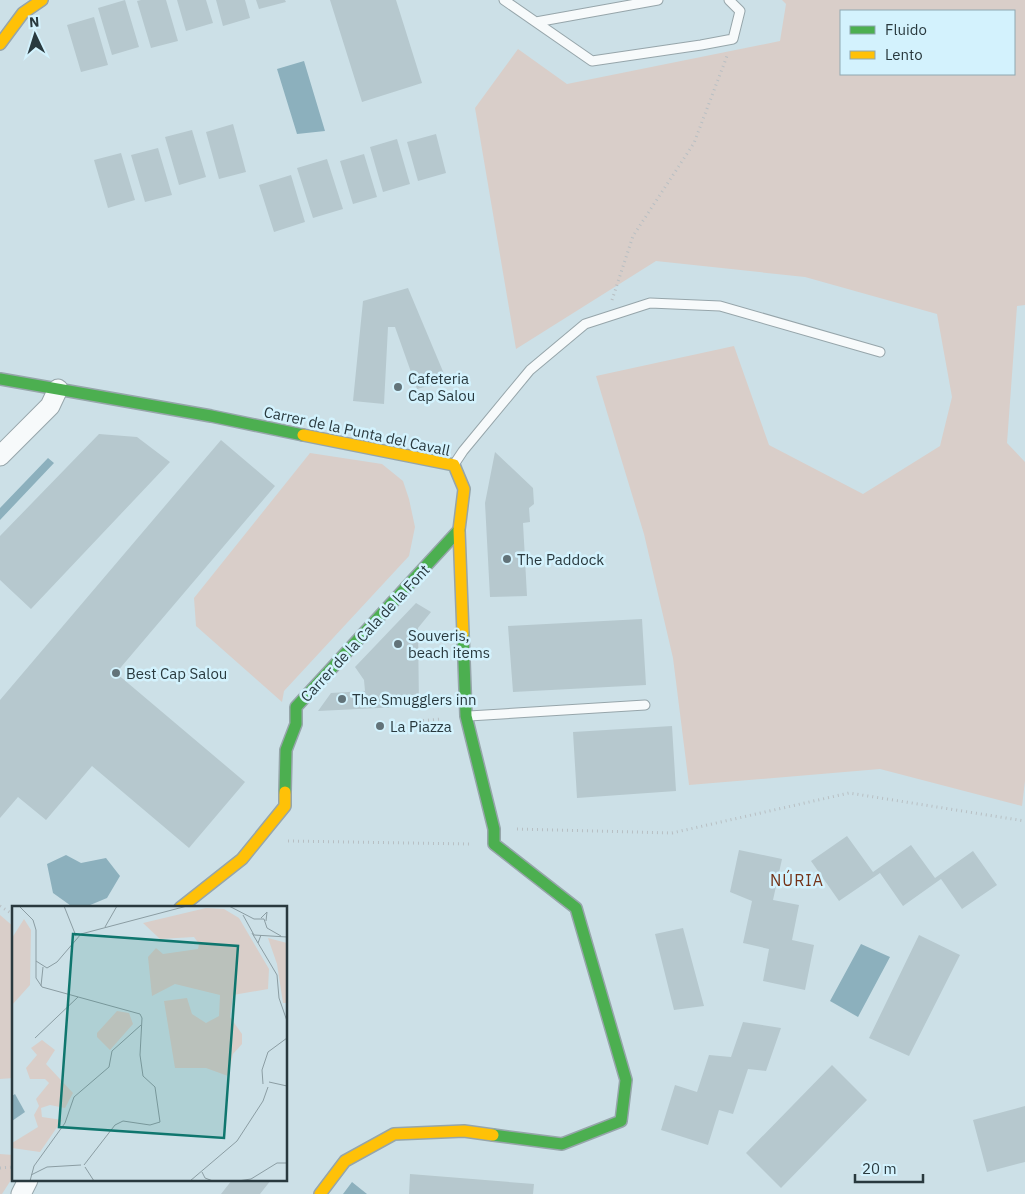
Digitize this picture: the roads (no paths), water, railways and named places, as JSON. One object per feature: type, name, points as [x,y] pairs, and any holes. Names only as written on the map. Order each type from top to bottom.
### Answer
[{"type":"street","points":[[0,44],[20,6],[42,0]]},
{"type":"street","name":"Carrer de la Punta del Cavall","points":[[0,379],[211,416],[454,466],[464,489],[459,530],[466,716],[494,828],[494,844],[576,908],[626,1080],[621,1121],[562,1144],[464,1131],[394,1134],[345,1161],[320,1194]]},
{"type":"street","points":[[0,456],[50,406],[58,389]]},
{"type":"street","name":"Carrer de la Cala de la Font","points":[[183,906],[242,859],[285,806],[286,750],[296,724],[296,707],[459,530]]},
{"type":"street","points":[[21,1194],[27,1182]]},
{"type":"lane","points":[[504,0],[592,61],[733,39],[740,11],[729,0]]},
{"type":"lane","points":[[536,22],[658,0]]},
{"type":"lane","points":[[454,466],[463,451],[530,370],[585,324],[650,303],[720,306],[880,352]]},
{"type":"lane","points":[[466,716],[646,705]]},
{"type":"water","points":[[304,61],[325,131],[297,134],[277,69]]},
{"type":"water","points":[[48,458],[54,463],[0,520],[0,508]]},
{"type":"water","points":[[66,855],[81,863],[106,858],[120,876],[107,898],[88,906],[71,906],[53,893],[47,864]]},
{"type":"water","points":[[861,944],[890,957],[858,1017],[830,1001]]},
{"type":"water","points":[[352,1182],[367,1194],[343,1194]]},
{"type":"place","name":"Cafeteria Cap Salou","points":[[398,387]]},
{"type":"place","name":"The Paddock","points":[[507,559]]},
{"type":"place","name":"Souveris, beach items","points":[[398,644]]},
{"type":"place","name":"Best Cap Salou","points":[[116,673]]},
{"type":"place","name":"The Smugglers inn","points":[[342,699]]},
{"type":"place","name":"La Piazza","points":[[380,726]]},
{"type":"district","name":"NÚRIA","points":[[797,880]]}]
